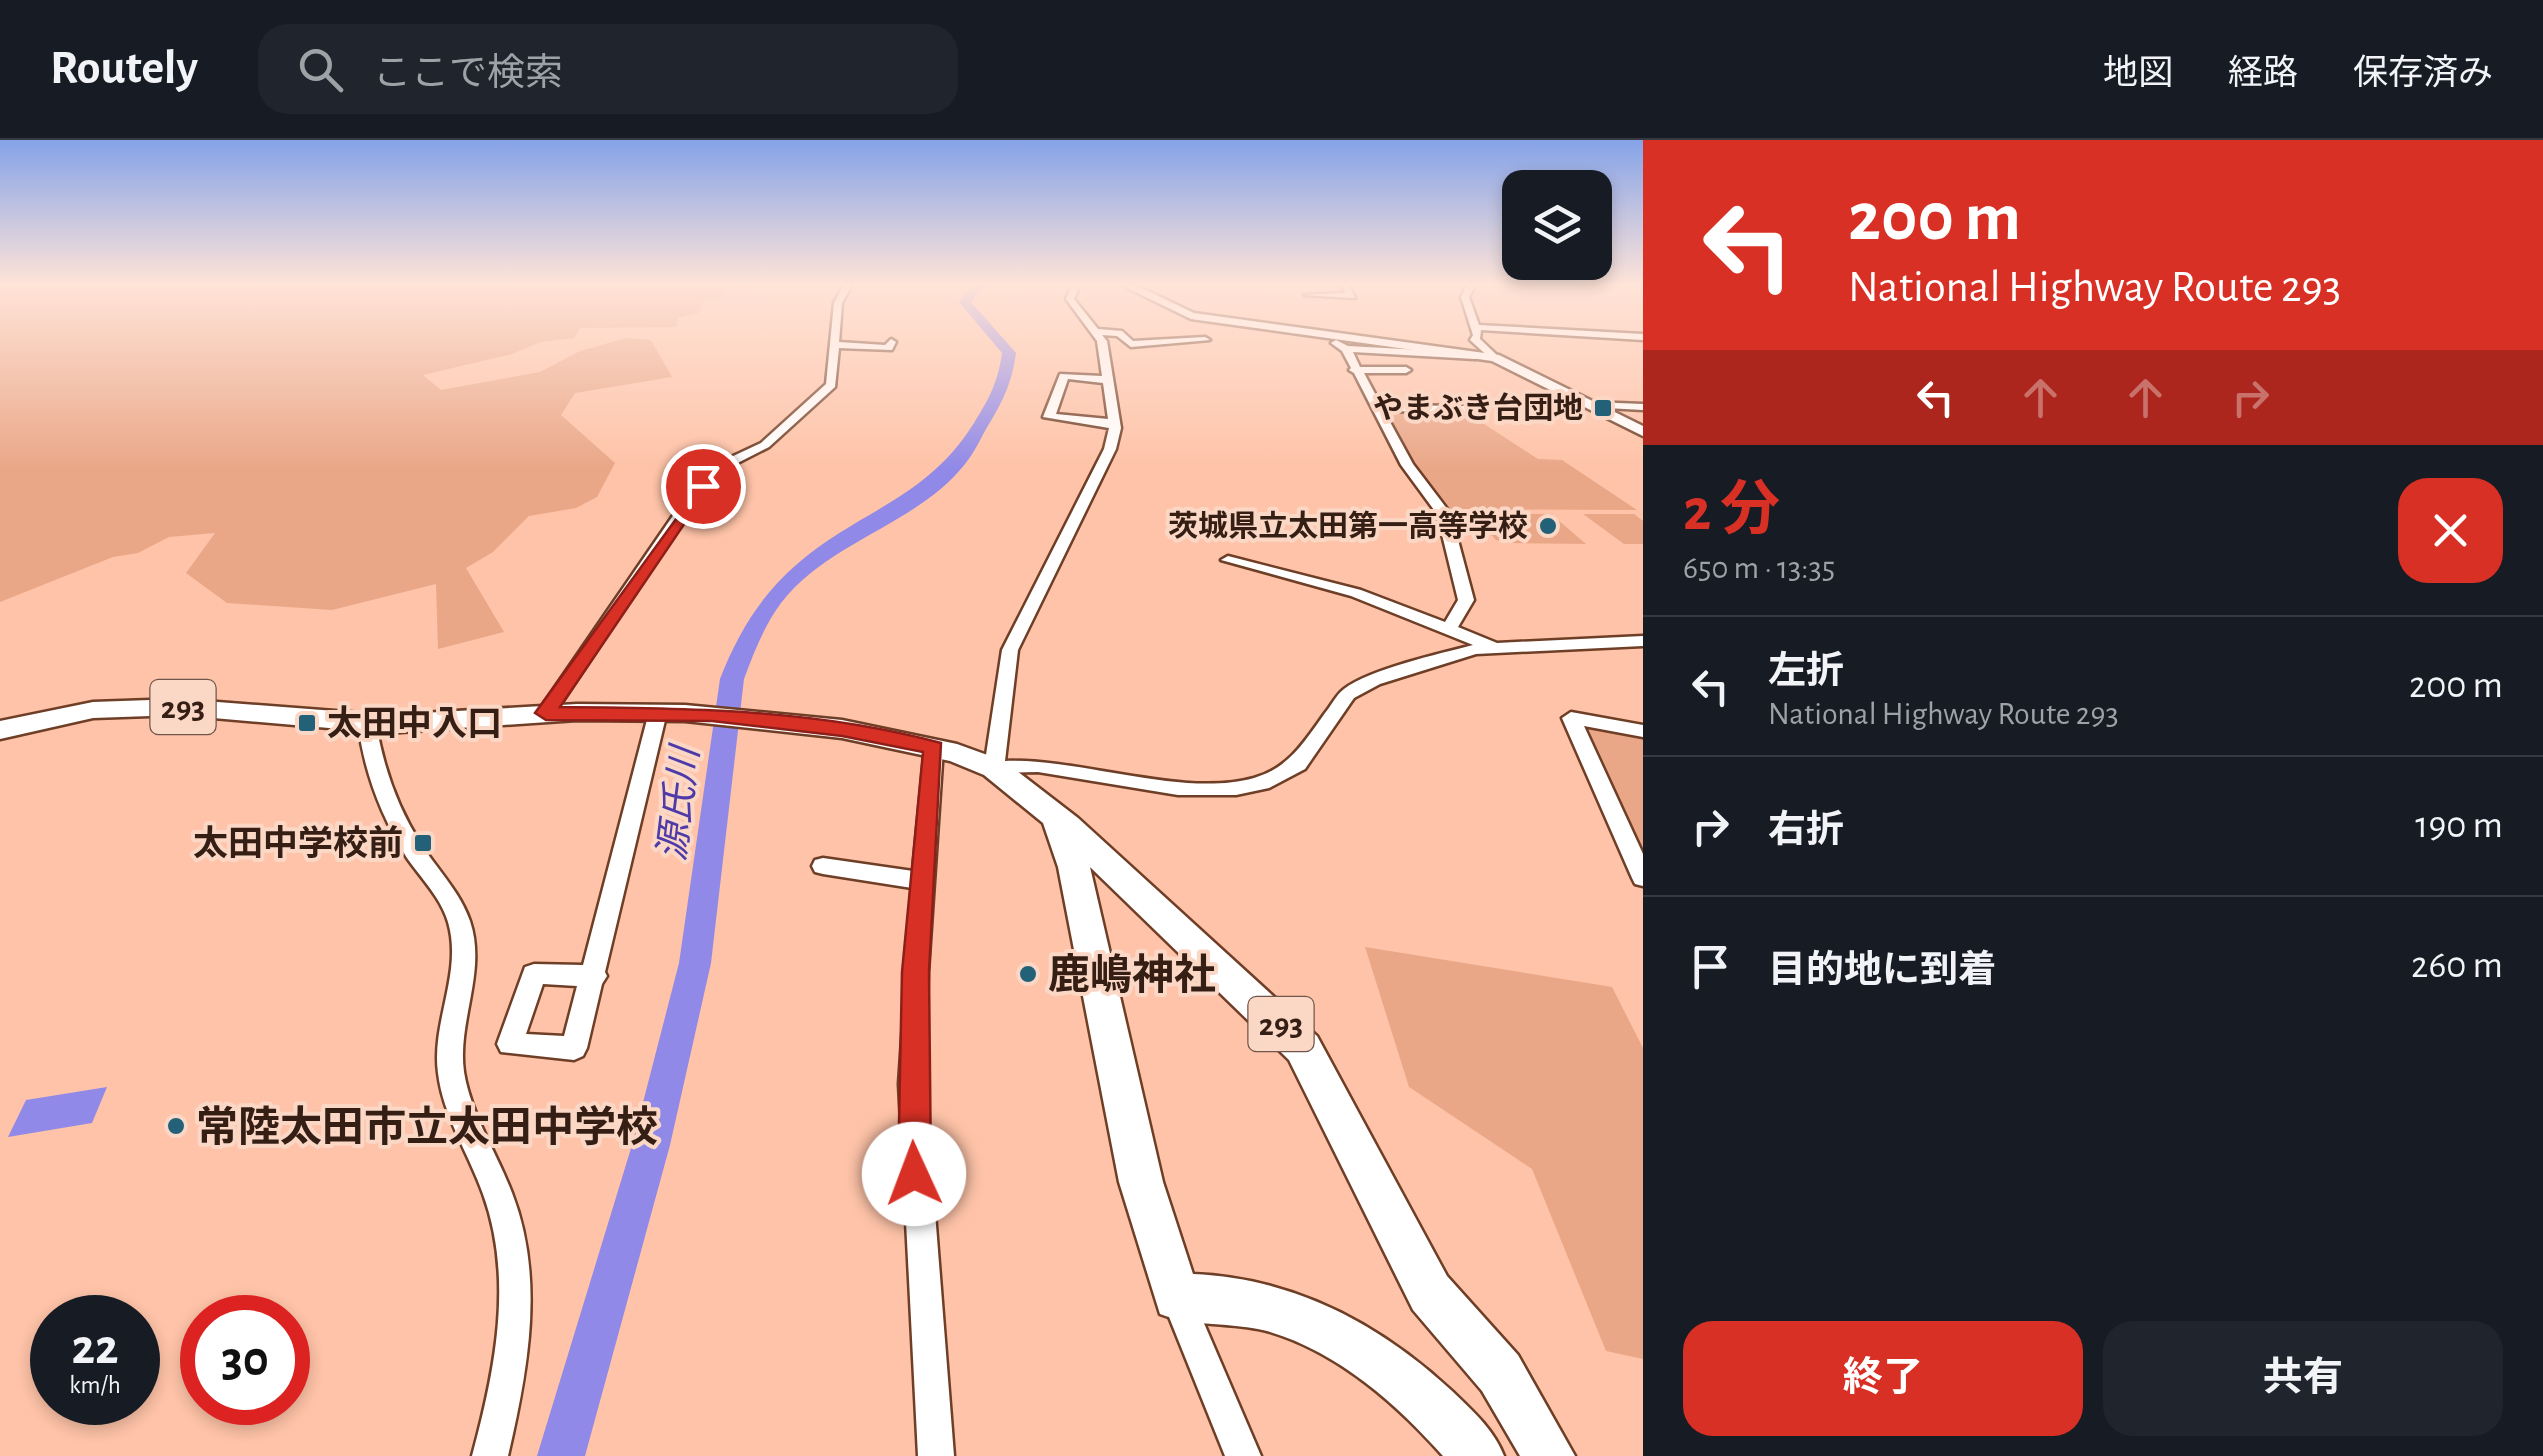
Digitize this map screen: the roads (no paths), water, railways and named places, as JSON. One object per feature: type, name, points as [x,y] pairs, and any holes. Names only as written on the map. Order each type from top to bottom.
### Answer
[{"type":"highway","name":"293","points":[[0,730],[94,710],[179,707],[257,710],[367,724],[546,713],[712,714],[934,748],[994,768],[1304,1048],[1430,1293],[1500,1373],[1549,1456]]},
{"type":"highway","points":[[1072,837],[1141,1182],[1177,1297],[1226,1296],[1308,1318],[1393,1372],[1446,1418],[1478,1456]]},
{"type":"main road","points":[[1402,344],[1492,357],[1643,432]]},
{"type":"street","points":[[546,713],[688,504],[718,468],[764,445],[831,384],[836,345],[889,348],[890,344]]},
{"type":"street","points":[[1103,344],[1114,423],[1110,449],[1010,650],[994,768],[1038,766],[1209,789],[1262,783],[1298,764],[1348,694],[1359,686],[1492,646],[1643,641]]},
{"type":"street","points":[[1340,344],[1407,465],[1444,514],[1466,600],[1449,628]]},
{"type":"street","points":[[1479,344],[1492,357]]},
{"type":"street","points":[[1346,350],[1492,357]]},
{"type":"street","points":[[1354,370],[1406,370]]},
{"type":"street","points":[[1108,380],[1064,376],[1050,418],[1114,423]]},
{"type":"street","points":[[1592,405],[1643,407]]},
{"type":"street","points":[[1375,408],[1467,410]]},
{"type":"street","points":[[1228,560],[1356,594],[1492,646]]},
{"type":"street","points":[[595,976],[658,712]]},
{"type":"street","points":[[1643,731],[1571,718],[1643,878]]},
{"type":"street","points":[[367,724],[382,787],[422,862],[450,899],[465,949],[450,1048],[451,1076],[503,1208],[513,1256],[516,1306],[490,1456]]},
{"type":"street","points":[[934,748],[912,1084],[936,1456]]},
{"type":"street","points":[[824,866],[924,880]]},
{"type":"street","points":[[1177,1297],[1242,1456]]},
{"type":"waterway","name":"源氏川","points":[[561,1456],[651,1145],[695,963],[732,679],[746,642],[773,599],[803,569],[838,542],[914,499],[958,462],[1005,385],[1009,353],[1002,344]]},
{"type":"place","name":"やまぶき台団地","points":[[1603,408]]},
{"type":"place","name":"茨城県立太田第一高等学校","points":[[1548,526]]},
{"type":"place","name":"太田中入口","points":[[307,723]]},
{"type":"place","name":"太田中学校前","points":[[423,843]]},
{"type":"place","name":"鹿嶋神社","points":[[1028,974]]},
{"type":"place","name":"常陸太田市立太田中学校","points":[[176,1126]]}]
